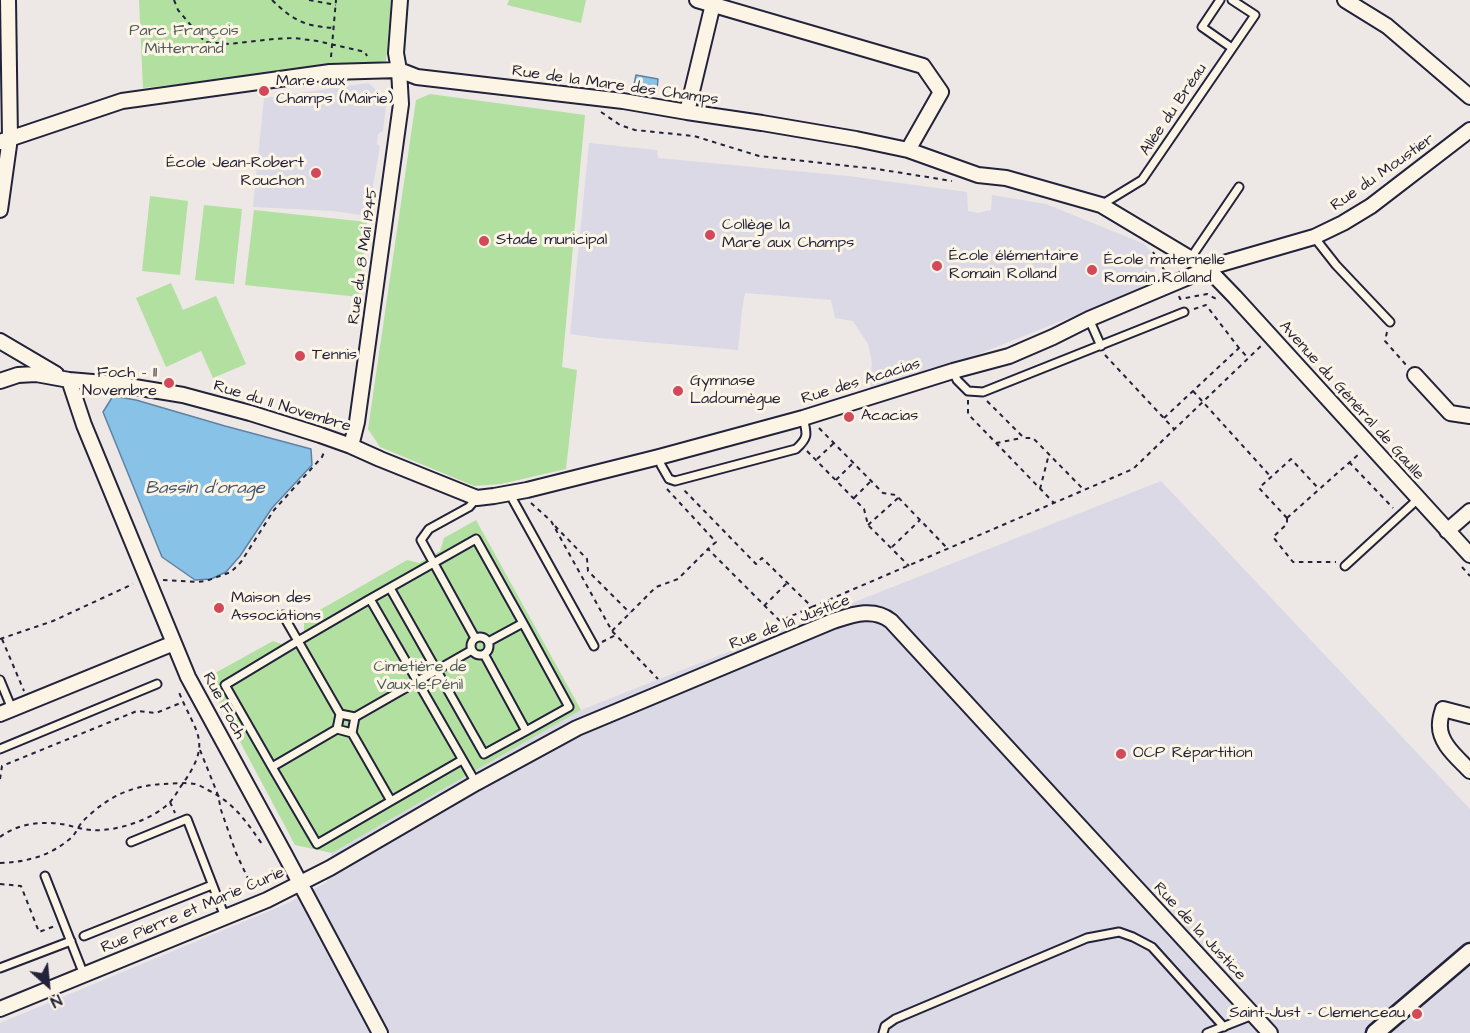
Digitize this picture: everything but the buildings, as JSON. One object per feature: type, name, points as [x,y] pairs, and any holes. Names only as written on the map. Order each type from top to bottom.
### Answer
[{"type":"street","points":[[0,210],[5,140],[8,0]]},
{"type":"street","name":"Rue du 8 Mai 1945","points":[[351,446],[357,422],[401,104],[396,53],[400,0]]},
{"type":"street","points":[[697,0],[923,66],[941,92],[908,150]]},
{"type":"street","points":[[1345,0],[1387,26],[1470,97]]},
{"type":"street","points":[[687,112],[713,4]]},
{"type":"street","name":"Rue de la Mare des Champs","points":[[5,140],[122,101],[330,72],[399,70],[417,77],[623,101],[774,124],[908,150],[978,175],[1006,178],[1101,205],[1208,269]]},
{"type":"street","name":"Rue du Moustier","points":[[1208,269],[1217,264],[1314,237],[1343,223],[1371,206],[1470,130]]},
{"type":"street","name":"Rue des Acacias","points":[[477,498],[527,490],[659,458],[1009,356],[1053,338],[1089,319],[1208,269]]},
{"type":"street","name":"Avenue du Général de Gaulle","points":[[1208,269],[1470,555]]},
{"type":"street","points":[[0,341],[69,381]]},
{"type":"street","name":"Rue du 11 Novembre","points":[[0,381],[18,375],[36,374],[69,381],[116,384],[183,395],[250,413],[351,446],[477,498]]},
{"type":"street","points":[[1415,375],[1450,413],[1470,416]]},
{"type":"street","name":"Rue Foch","points":[[69,381],[84,425],[188,677],[380,1033]]},
{"type":"street","points":[[1448,531],[1470,511]]},
{"type":"street","name":"Rue de la Justice","points":[[299,883],[330,868],[476,783],[577,728],[841,618],[865,612],[886,617],[891,621],[1270,1033]]},
{"type":"street","points":[[6,711],[174,643]]},
{"type":"street","points":[[1470,716],[1443,709],[1439,724],[1446,745],[1470,771]]},
{"type":"street","name":"Rue Pierre et Marie Curie","points":[[0,1009],[267,900],[299,883]]},
{"type":"street","points":[[1375,1033],[1470,952]]},
{"type":"lane","points":[[1220,0],[1202,27],[1232,48]]},
{"type":"lane","name":"Allée du Bréau","points":[[1101,205],[1142,180],[1255,15],[1232,0]]},
{"type":"lane","points":[[1190,259],[1239,188]]},
{"type":"lane","points":[[1314,237],[1336,265],[1390,322]]},
{"type":"lane","points":[[953,371],[957,380],[968,391],[983,392],[1184,312]]},
{"type":"lane","points":[[1089,319],[1101,346]]},
{"type":"lane","points":[[659,458],[661,465],[672,480],[796,449],[805,441],[808,416]]},
{"type":"lane","points":[[511,493],[594,646]]},
{"type":"lane","points":[[475,638],[421,540],[429,529],[469,507],[477,498]]},
{"type":"lane","points":[[1345,566],[1418,499]]},
{"type":"lane","points":[[390,588],[484,754],[568,707],[476,539],[370,598],[225,685],[317,844],[462,760]]},
{"type":"lane","points":[[370,598],[476,783]]},
{"type":"lane","points":[[283,615],[340,714],[337,729]]},
{"type":"lane","points":[[488,642],[523,623]]},
{"type":"lane","points":[[475,638],[482,637],[488,642]]},
{"type":"lane","points":[[475,638],[471,645],[477,655],[484,654],[488,650],[488,642]]},
{"type":"lane","points":[[340,714],[355,717],[472,650]]},
{"type":"lane","points":[[484,654],[526,731]]},
{"type":"lane","points":[[0,680],[6,711]]},
{"type":"lane","points":[[0,749],[158,684]]},
{"type":"lane","points":[[355,717],[352,733],[391,801]]},
{"type":"lane","points":[[272,767],[337,729],[352,733]]},
{"type":"lane","points":[[131,842],[187,819],[225,917]]},
{"type":"lane","points":[[45,876],[84,975]]},
{"type":"lane","points":[[84,936],[212,885]]},
{"type":"lane","points":[[883,1033],[885,1026],[896,1019],[1087,938],[1119,932],[1152,947],[1224,1027]]},
{"type":"lane","points":[[0,968],[71,941]]},
{"type":"lane","points":[[1207,1033],[1253,1015]]},
{"type":"path","points":[[174,0],[178,10],[205,42],[230,44],[294,38],[332,44],[365,52],[374,70]]},
{"type":"path","points":[[272,0],[296,20],[316,27],[334,28]]},
{"type":"path","points":[[309,0],[336,5]]},
{"type":"path","points":[[330,72],[336,0]]},
{"type":"path","points":[[597,110],[635,130],[694,136],[759,156],[877,169],[952,181]]},
{"type":"path","points":[[1154,253],[1180,299],[1207,294],[1224,303]]},
{"type":"path","points":[[1184,312],[1206,305],[1248,358]]},
{"type":"path","points":[[1390,322],[1385,341],[1415,375]]},
{"type":"path","points":[[708,549],[780,621],[1133,469],[1271,337]]},
{"type":"path","points":[[1101,346],[1106,357],[1174,429]]},
{"type":"path","points":[[1164,418],[1239,348]]},
{"type":"path","points":[[968,391],[968,414],[1054,503]]},
{"type":"path","points":[[1193,391],[1270,477]]},
{"type":"path","points":[[983,392],[988,403],[1024,438]]},
{"type":"path","points":[[808,416],[883,492],[896,495],[948,549]]},
{"type":"path","points":[[996,443],[1033,438],[1084,490]]},
{"type":"path","points":[[28,702],[1,639],[53,621],[149,581],[165,579],[206,581],[231,572],[241,562],[274,510],[322,457],[330,439]]},
{"type":"path","points":[[816,460],[834,443]]},
{"type":"path","points":[[801,444],[864,509],[868,525],[909,566]]},
{"type":"path","points":[[1287,518],[1368,445]]},
{"type":"path","points":[[1040,489],[1049,454]]},
{"type":"path","points":[[1319,489],[1291,459],[1259,488],[1287,518],[1287,524],[1273,537],[1293,562],[1338,562],[1345,566]]},
{"type":"path","points":[[836,480],[854,462]]},
{"type":"path","points":[[1349,462],[1400,516]]},
{"type":"path","points":[[612,631],[656,587],[678,579],[716,542],[664,487],[672,480],[756,564],[762,558],[812,607]]},
{"type":"path","points":[[854,498],[872,481]]},
{"type":"path","points":[[527,490],[530,502],[586,559],[588,571],[630,613]]},
{"type":"path","points":[[868,525],[898,498]]},
{"type":"path","points":[[891,548],[920,520]]},
{"type":"path","points":[[551,521],[612,631],[668,690]]},
{"type":"path","points":[[1456,561],[1470,576]]},
{"type":"path","points":[[764,606],[787,583]]},
{"type":"path","points":[[594,646],[616,634]]},
{"type":"path","points":[[174,681],[199,735],[200,748],[219,795],[221,810],[236,853],[251,885],[261,889],[267,900]]},
{"type":"path","points":[[0,779],[2,766],[137,711],[156,713],[183,702]]},
{"type":"path","points":[[0,837],[19,826],[41,823],[63,824],[94,831],[113,829],[152,815],[170,802],[184,783],[196,764],[200,748]]},
{"type":"path","points":[[0,863],[32,860],[51,852],[73,836],[83,822],[102,804],[122,793],[149,785],[184,783],[196,784],[219,795],[233,806],[272,858],[284,853]]},
{"type":"path","points":[[0,884],[21,886],[39,932],[64,923]]},
{"type":"shaded area","name":"École Jean-Robert Rouchon","points":[[368,83],[387,99],[383,131],[378,134],[377,144],[380,146],[368,216],[333,211],[253,207],[264,98]]},
{"type":"shaded area","points":[[589,143],[657,150],[658,158],[848,176],[967,192],[968,211],[978,213],[991,210],[992,195],[1046,204],[1144,244],[1151,252],[1155,272],[1150,280],[1140,288],[1089,310],[976,355],[870,389],[872,363],[868,344],[853,321],[835,318],[831,300],[745,293],[738,350],[570,334]]},
{"type":"shaded area","points":[[1161,481],[1470,809],[1470,1033],[0,1033],[0,1023],[286,904],[327,882],[332,853],[581,710]]},
{"type":"green space","name":"Parc François Mitterrand","points":[[139,0],[391,0],[386,61],[143,88]]},
{"type":"green space","points":[[509,0],[586,0],[581,23],[507,5]]},
{"type":"green space","name":"Stade municipal","points":[[430,94],[585,115],[562,367],[577,370],[566,469],[501,484],[474,486],[380,447],[368,429],[416,100]]},
{"type":"green space","points":[[150,196],[188,201],[180,275],[142,271]]},
{"type":"green space","points":[[204,205],[242,209],[234,284],[195,280]]},
{"type":"green space","points":[[254,210],[367,222],[359,297],[245,285]]},
{"type":"green space","points":[[171,283],[183,310],[216,296],[246,364],[213,378],[201,351],[166,367],[136,298]]},
{"type":"green space","name":"Cimetière de Vaux-le-Pénil","points":[[476,520],[581,710],[332,853],[295,845],[206,678],[273,641],[282,644],[304,632],[304,619],[407,560],[419,563],[440,551],[444,538]]},
{"type":"water","points":[[636,75],[658,79],[657,89],[634,85]]},
{"type":"water","name":"Bassin d'orage","points":[[113,396],[136,400],[311,449],[312,465],[272,508],[240,556],[226,572],[211,579],[195,580],[162,557],[103,412]]},
{"type":"place","name":"Mare aux Champs (Mairie)","points":[[264,91]]},
{"type":"place","name":"École Jean-Robert Rouchon","points":[[316,173]]},
{"type":"place","name":"Collège la Mare aux Champs","points":[[710,235]]},
{"type":"place","name":"Stade municipal","points":[[484,241]]},
{"type":"place","name":"École élémentaire Romain Rolland","points":[[937,266]]},
{"type":"place","name":"École maternelle Romain Rolland","points":[[1092,270]]},
{"type":"place","name":"Tennis","points":[[300,356]]},
{"type":"place","name":"Foch - 11 Novembre","points":[[169,383]]},
{"type":"place","name":"Gymnase Ladoumègue","points":[[678,391]]},
{"type":"place","name":"Acacias","points":[[849,417]]},
{"type":"place","name":"Maison des Associations","points":[[219,608]]},
{"type":"place","name":"OCP Répartition","points":[[1121,754]]},
{"type":"place","name":"Saint-Just - Clemenceau","points":[[1417,1014]]}]
